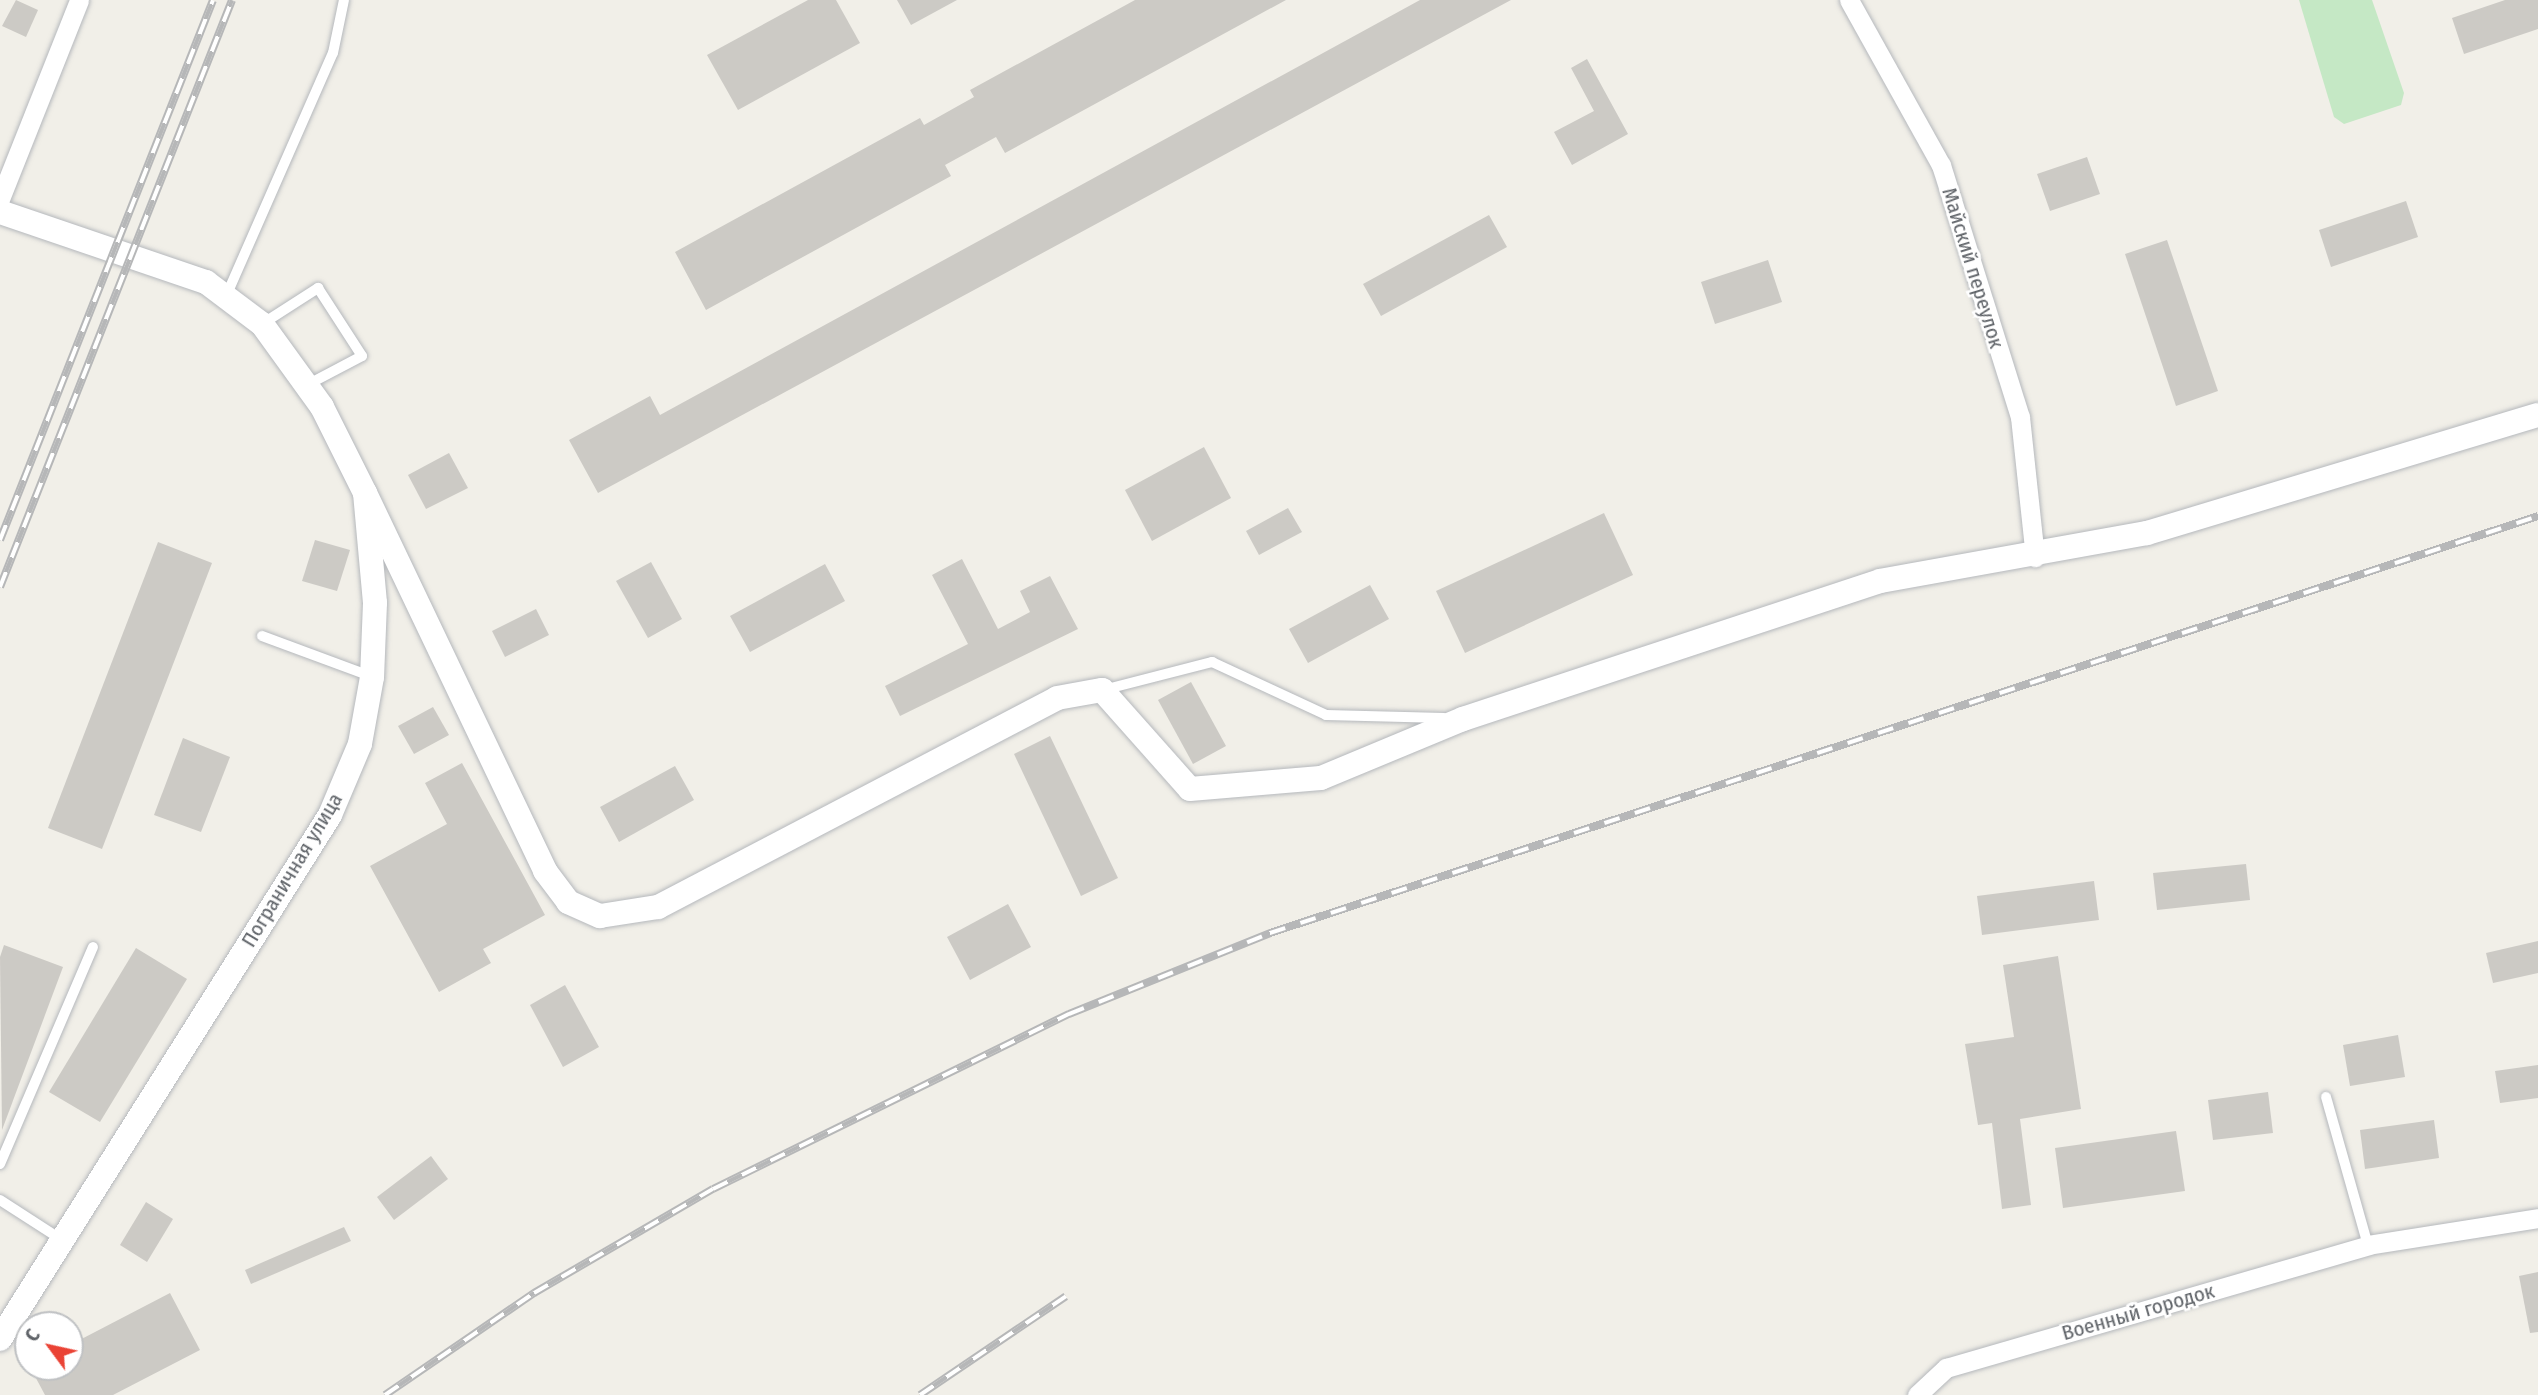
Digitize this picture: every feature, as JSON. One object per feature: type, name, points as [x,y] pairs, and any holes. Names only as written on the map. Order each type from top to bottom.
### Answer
[{"type":"street","points":[[0,199],[79,0]]},
{"type":"street","name":"Майский переулок","points":[[1849,0],[1941,165],[2020,417],[2035,557]]},
{"type":"street","name":"Пограничная улица","points":[[0,212],[115,247],[227,294],[262,324],[307,385],[365,493],[375,603],[372,677],[360,744],[330,815],[0,1339]]},
{"type":"street","points":[[365,493],[545,871],[568,902],[600,916],[658,907],[1057,698],[1102,690],[1190,789],[1321,778],[1463,719],[1880,581],[1960,563],[2035,557],[2147,533],[2538,415]]},
{"type":"street","name":"Военный городок","points":[[1917,1395],[1946,1368],[2368,1245],[2538,1217]]},
{"type":"lane","points":[[227,294],[333,53],[344,0]]},
{"type":"lane","points":[[262,324],[318,288],[362,356],[307,385]]},
{"type":"lane","points":[[262,636],[372,677]]},
{"type":"lane","points":[[1102,690],[1212,662],[1326,715],[1463,719]]},
{"type":"lane","points":[[0,1164],[93,947]]},
{"type":"lane","points":[[2326,1097],[2368,1245]]},
{"type":"lane","points":[[0,1200],[62,1240]]},
{"type":"green space","points":[[2299,0],[2372,0],[2404,93],[2401,105],[2344,124],[2334,117]]},
{"type":"building","points":[[16,0],[38,10],[26,37],[2,26]]},
{"type":"building","points":[[808,0],[836,0],[860,43],[738,110],[707,55]]},
{"type":"building","points":[[897,0],[957,0],[911,25]]},
{"type":"building","points":[[1135,0],[1286,0],[1005,153],[996,137],[945,165],[951,176],[706,310],[675,252],[920,118],[924,125],[974,97],[970,90]]},
{"type":"building","points":[[1420,0],[1511,0],[598,493],[569,440],[650,396],[660,415]]},
{"type":"building","points":[[2505,0],[2538,0],[2538,29],[2464,54],[2452,18]]},
{"type":"building","points":[[1587,59],[1628,134],[1572,165],[1554,132],[1594,111],[1571,68]]},
{"type":"building","points":[[2087,157],[2100,194],[2050,211],[2037,174]]},
{"type":"building","points":[[2406,201],[2418,237],[2331,267],[2319,230]]},
{"type":"building","points":[[1489,215],[1507,247],[1381,316],[1363,284]]},
{"type":"building","points":[[2167,240],[2218,391],[2176,406],[2125,254]]},
{"type":"building","points":[[1768,260],[1782,302],[1715,324],[1701,282]]},
{"type":"building","points":[[1204,447],[1231,498],[1152,541],[1125,490]]},
{"type":"building","points":[[449,453],[468,488],[426,509],[408,475]]},
{"type":"building","points":[[1288,508],[1302,532],[1259,555],[1246,531]]},
{"type":"building","points":[[1604,513],[1633,575],[1465,653],[1436,591]]},
{"type":"building","points":[[315,540],[350,550],[337,591],[302,581]]},
{"type":"building","points":[[158,542],[212,563],[102,849],[48,828]]},
{"type":"building","points":[[962,559],[998,629],[1030,612],[1020,591],[1050,576],[1078,629],[900,716],[885,686],[968,644],[932,575]]},
{"type":"building","points":[[651,562],[682,619],[648,638],[616,581]]},
{"type":"building","points":[[825,564],[845,601],[750,652],[730,616]]},
{"type":"building","points":[[1370,585],[1389,619],[1308,663],[1289,629]]},
{"type":"building","points":[[536,609],[549,635],[505,657],[492,631]]},
{"type":"building","points":[[1191,682],[1226,746],[1193,764],[1158,700]]},
{"type":"building","points":[[433,707],[449,735],[414,754],[398,726]]},
{"type":"building","points":[[1050,736],[1118,878],[1081,896],[1014,754]]},
{"type":"building","points":[[183,738],[230,757],[201,832],[154,815]]},
{"type":"building","points":[[462,763],[545,915],[483,949],[491,963],[439,992],[370,866],[447,824],[425,783]]},
{"type":"building","points":[[675,766],[694,800],[619,842],[600,807]]},
{"type":"building","points":[[2246,864],[2250,900],[2157,910],[2153,873]]},
{"type":"building","points":[[2094,881],[2099,920],[1982,935],[1977,896]]},
{"type":"building","points":[[1008,904],[1031,947],[970,980],[947,937]]},
{"type":"building","points":[[2538,941],[2538,973],[2493,983],[2486,953]]},
{"type":"building","points":[[4,945],[63,967],[2,1130],[0,957]]},
{"type":"building","points":[[136,948],[187,979],[100,1122],[49,1092]]},
{"type":"building","points":[[2058,956],[2081,1109],[2020,1119],[2031,1205],[2002,1209],[1992,1123],[1978,1125],[1965,1044],[2014,1037],[2003,965]]},
{"type":"building","points":[[565,985],[599,1047],[563,1067],[530,1005]]},
{"type":"building","points":[[2398,1035],[2405,1077],[2350,1086],[2343,1045]]},
{"type":"building","points":[[2538,1065],[2538,1098],[2500,1103],[2495,1071]]},
{"type":"building","points":[[2268,1092],[2273,1133],[2213,1140],[2208,1100]]},
{"type":"building","points":[[2434,1120],[2439,1158],[2365,1169],[2360,1130]]},
{"type":"building","points":[[2176,1131],[2185,1191],[2063,1208],[2055,1148]]},
{"type":"building","points":[[431,1156],[448,1179],[394,1220],[377,1197]]},
{"type":"building","points":[[146,1202],[173,1219],[147,1262],[120,1245]]},
{"type":"building","points":[[344,1227],[351,1241],[251,1284],[245,1270]]},
{"type":"building","points":[[2538,1272],[2538,1332],[2530,1333],[2519,1276]]},
{"type":"building","points":[[170,1293],[200,1350],[113,1395],[45,1395],[38,1381],[84,1381],[84,1338]]},
{"type":"railway","points":[[0,540],[213,0]]},
{"type":"railway","points":[[0,587],[232,0]]},
{"type":"railway","points":[[385,1395],[534,1293],[713,1189],[1069,1014],[1270,933],[2538,516]]},
{"type":"railway","points":[[920,1395],[1066,1296]]}]
